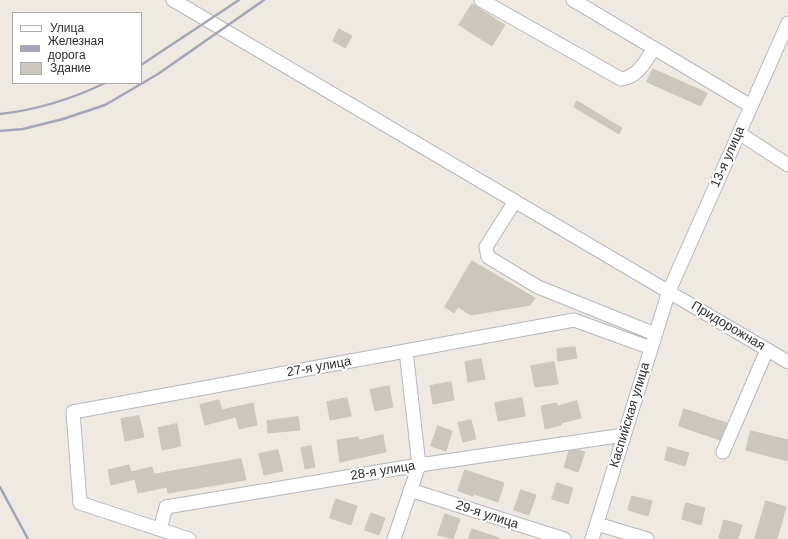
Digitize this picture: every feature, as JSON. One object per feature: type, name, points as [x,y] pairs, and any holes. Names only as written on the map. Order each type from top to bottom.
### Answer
[{"type":"street","name":"Придорожная","points":[[172,0],[767,350],[786,356]]},
{"type":"street","points":[[481,0],[621,79],[630,78],[636,74],[654,48]]},
{"type":"street","points":[[573,0],[751,106]]},
{"type":"street","name":"13-я улица","points":[[669,291],[788,23]]},
{"type":"street","points":[[739,133],[788,165]]},
{"type":"street","points":[[515,201],[486,247],[488,257],[538,287],[655,334]]},
{"type":"street","name":"Каспийская улица","points":[[592,539],[669,291]]},
{"type":"street","name":"27-я улица","points":[[160,529],[80,503],[73,412],[574,320],[651,348]]},
{"type":"street","points":[[723,452],[767,350]]},
{"type":"street","points":[[394,539],[419,466],[406,351]]},
{"type":"street","name":"28-я улица","points":[[160,529],[166,507],[419,466],[624,435]]},
{"type":"street","name":"29-я улица","points":[[410,490],[564,539]]},
{"type":"street","points":[[597,524],[647,539]]},
{"type":"street","points":[[160,529],[188,539]]},
{"type":"building","points":[[472,4],[505,25],[492,46],[459,25]]},
{"type":"building","points":[[339,29],[352,36],[345,48],[333,41]]},
{"type":"building","points":[[653,69],[707,93],[701,106],[647,82]]},
{"type":"building","points":[[577,101],[622,128],[619,134],[574,107]]},
{"type":"building","points":[[472,261],[535,298],[530,305],[471,315],[458,307],[454,313],[445,307]]},
{"type":"building","points":[[575,347],[577,358],[558,361],[557,349]]},
{"type":"building","points":[[481,359],[485,379],[468,382],[465,362]]},
{"type":"building","points":[[554,362],[558,384],[535,387],[531,366]]},
{"type":"building","points":[[451,382],[454,400],[433,404],[430,386]]},
{"type":"building","points":[[389,386],[393,407],[375,411],[370,390]]},
{"type":"building","points":[[347,398],[351,416],[330,420],[327,402]]},
{"type":"building","points":[[522,398],[525,416],[498,421],[495,403]]},
{"type":"building","points":[[219,400],[222,410],[253,403],[257,425],[239,429],[236,417],[205,425],[200,405]]},
{"type":"building","points":[[577,401],[581,418],[545,429],[541,406],[557,403],[557,406]]},
{"type":"building","points":[[684,409],[727,423],[720,440],[679,426]]},
{"type":"building","points":[[139,416],[144,437],[125,441],[121,419]]},
{"type":"building","points":[[298,417],[300,430],[268,433],[267,421]]},
{"type":"building","points":[[471,420],[476,439],[463,442],[458,423]]},
{"type":"building","points":[[177,424],[181,446],[162,450],[158,428]]},
{"type":"building","points":[[438,426],[452,431],[446,451],[431,446]]},
{"type":"building","points":[[751,431],[788,440],[788,461],[746,450]]},
{"type":"building","points":[[383,435],[386,452],[340,462],[337,440],[358,437],[359,440]]},
{"type":"building","points":[[311,446],[315,467],[305,469],[301,448]]},
{"type":"building","points":[[668,447],[689,453],[685,466],[665,460]]},
{"type":"building","points":[[278,450],[283,471],[264,475],[259,454]]},
{"type":"building","points":[[579,450],[585,452],[578,472],[564,467],[569,451]]},
{"type":"building","points":[[241,459],[246,480],[168,493],[167,487],[138,493],[135,479],[111,485],[108,470],[129,465],[131,472],[152,467],[154,474]]},
{"type":"building","points":[[465,470],[504,483],[498,502],[474,494],[473,496],[458,491]]},
{"type":"building","points":[[557,483],[573,488],[568,504],[552,499]]},
{"type":"building","points":[[521,490],[536,495],[529,515],[514,510]]},
{"type":"building","points":[[632,496],[652,501],[648,516],[628,510]]},
{"type":"building","points":[[336,499],[357,506],[351,525],[330,518]]},
{"type":"building","points":[[766,501],[786,507],[777,539],[755,539]]},
{"type":"building","points":[[686,503],[705,508],[701,525],[682,519]]},
{"type":"building","points":[[371,513],[385,518],[379,535],[365,530]]},
{"type":"building","points":[[445,514],[460,519],[453,539],[438,535]]},
{"type":"building","points":[[724,520],[742,525],[738,539],[719,539]]},
{"type":"building","points":[[472,529],[499,538],[499,539],[469,539]]},
{"type":"railway","points":[[142,64],[239,0]]},
{"type":"railway","points":[[142,83],[158,74],[264,0]]},
{"type":"railway","points":[[0,114],[27,110],[54,103],[103,84]]},
{"type":"railway","points":[[0,131],[23,129],[63,119],[105,105],[141,84]]},
{"type":"railway","points":[[0,487],[28,539]]}]
